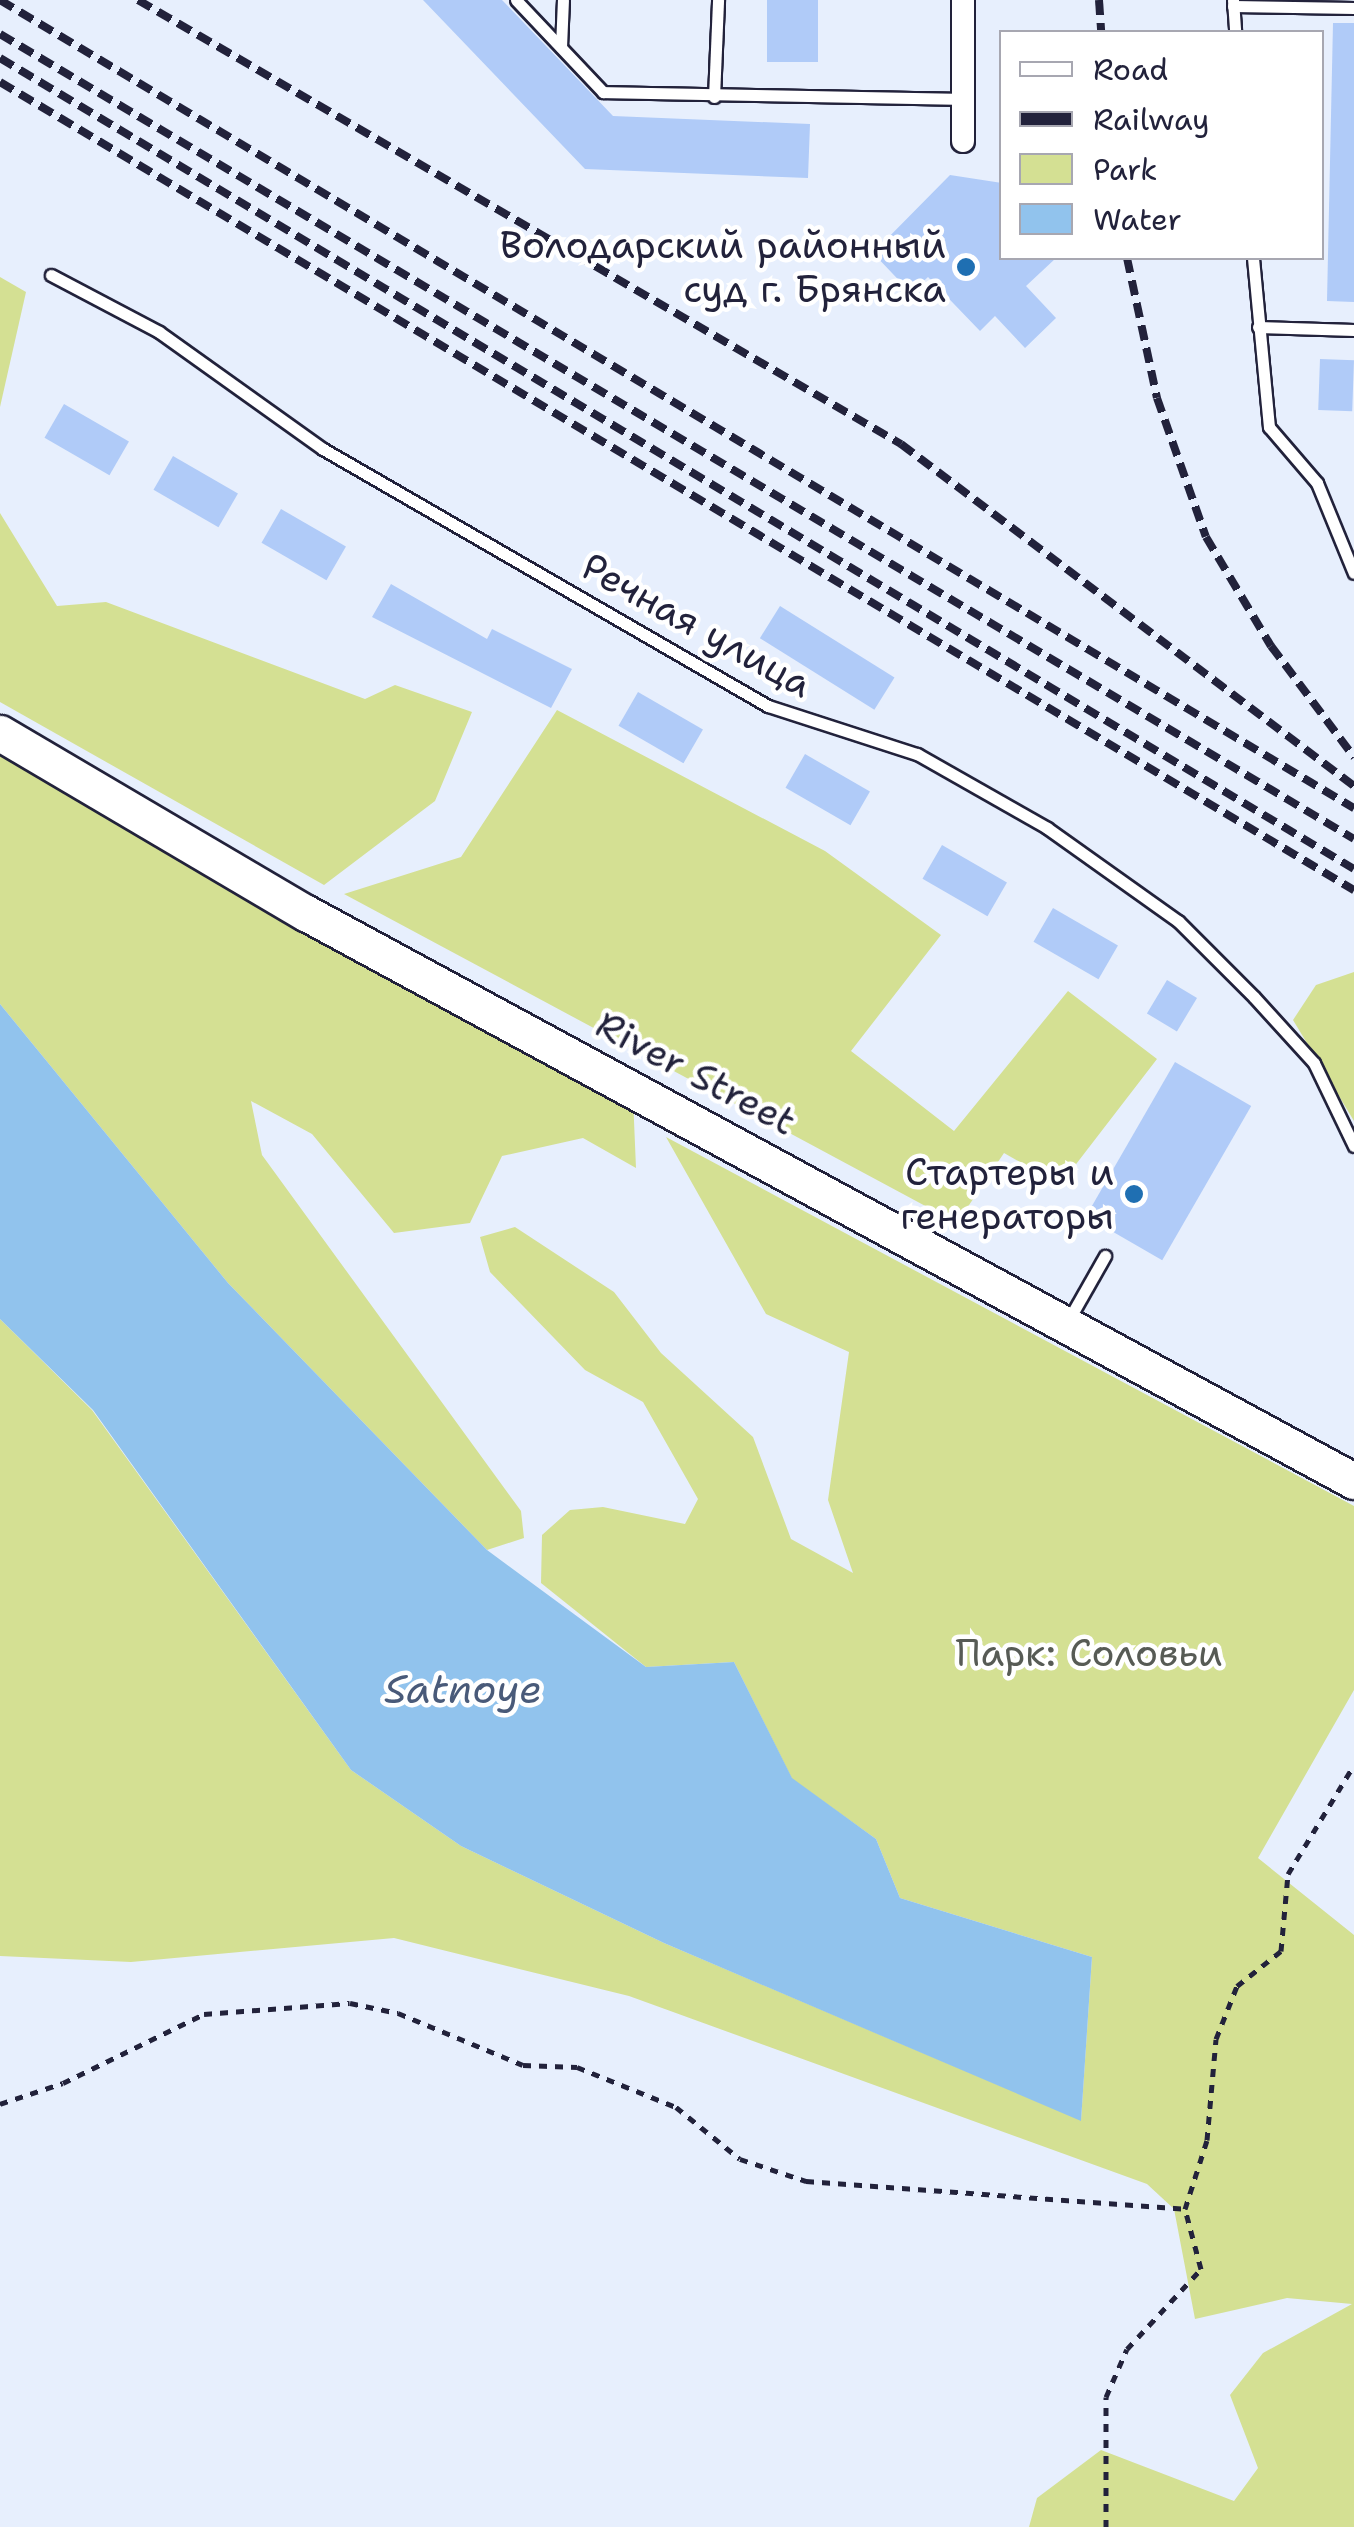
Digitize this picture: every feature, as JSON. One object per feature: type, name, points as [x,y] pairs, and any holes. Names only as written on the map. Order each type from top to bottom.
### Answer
[{"type":"main road","name":"River Street","points":[[0,734],[306,912],[1354,1480]]},
{"type":"street","points":[[962,141],[963,0]]},
{"type":"lane","points":[[516,0],[603,92],[714,98],[961,99]]},
{"type":"lane","points":[[561,48],[563,0]]},
{"type":"lane","points":[[714,98],[718,0]]},
{"type":"lane","points":[[1235,30],[1233,3],[1346,6]]},
{"type":"lane","points":[[1253,260],[1270,428],[1317,483],[1354,573]]},
{"type":"lane","name":"Речная улица","points":[[51,275],[159,332],[324,449],[768,706],[916,754],[1047,828],[1178,921],[1254,997],[1314,1063],[1354,1146]]},
{"type":"lane","points":[[1258,327],[1354,330]]},
{"type":"lane","points":[[1068,1322],[1106,1256]]},
{"type":"path","points":[[1106,2527],[1106,2397],[1127,2349],[1201,2269],[1185,2209],[1207,2140],[1216,2039],[1237,1986],[1281,1951],[1288,1874],[1354,1765]]},
{"type":"path","points":[[0,2104],[63,2083],[204,2014],[350,2003],[398,2013],[523,2064],[576,2067],[676,2107],[740,2160],[806,2181],[1185,2209]]},
{"type":"green space","points":[[0,277],[26,292],[0,407]]},
{"type":"green space","points":[[0,513],[57,606],[106,602],[365,699],[395,685],[472,712],[435,801],[324,885],[0,702]]},
{"type":"green space","points":[[557,710],[825,851],[941,935],[851,1051],[954,1131],[1068,991],[1157,1059],[1060,1185],[1004,1153],[957,1223],[344,894],[461,857]]},
{"type":"green space","points":[[0,752],[633,1097],[636,1168],[583,1138],[502,1156],[470,1223],[394,1233],[312,1134],[251,1101],[262,1155],[521,1511],[524,1538],[487,1550],[228,1283],[0,1004]]},
{"type":"green space","points":[[1354,972],[1354,1121],[1293,1020],[1316,985]]},
{"type":"green space","name":"Парк: Соловьи","points":[[666,1137],[1354,1506],[1354,1690],[1258,1858],[1354,1935],[1354,2527],[1029,2527],[1037,2498],[1101,2450],[1234,2501],[1258,2468],[1230,2395],[1263,2353],[1352,2304],[1287,2298],[1195,2319],[1174,2209],[1147,2184],[629,1996],[394,1938],[131,1962],[0,1956],[0,1319],[92,1410],[351,1770],[461,1846],[664,1943],[1081,2120],[1092,1957],[900,1898],[876,1839],[792,1779],[734,1662],[646,1667],[541,1583],[542,1535],[570,1510],[603,1507],[685,1524],[698,1499],[643,1402],[585,1370],[490,1272],[480,1237],[515,1227],[614,1292],[661,1353],[753,1437],[791,1539],[853,1573],[828,1500],[849,1352],[766,1314]]},
{"type":"water","name":"Satnoye","points":[[0,1004],[228,1283],[487,1550],[646,1667],[734,1662],[792,1778],[876,1839],[900,1898],[1092,1957],[1081,2121],[664,1943],[461,1846],[351,1770],[93,1410],[0,1319]]},
{"type":"building","points":[[423,0],[502,0],[613,116],[810,124],[808,178],[585,169]]},
{"type":"building","points":[[767,0],[818,0],[818,62],[767,62]]},
{"type":"building","points":[[1333,23],[1354,23],[1354,302],[1327,301]]},
{"type":"building","name":"Володарский районный суд г. Брянска","points":[[950,175],[999,183],[999,260],[1054,260],[1026,286],[1056,318],[1025,348],[995,316],[980,331],[928,277],[911,293],[873,253]]},
{"type":"building","points":[[1320,359],[1354,360],[1352,411],[1318,410]]},
{"type":"building","points":[[64,404],[129,442],[109,475],[44,438]]},
{"type":"building","points":[[173,456],[238,494],[218,527],[154,490]]},
{"type":"building","points":[[281,509],[346,546],[326,580],[262,543]]},
{"type":"building","points":[[391,584],[487,639],[492,629],[572,669],[551,708],[372,617]]},
{"type":"building","points":[[780,606],[894,678],[874,710],[760,638]]},
{"type":"building","points":[[638,692],[703,730],[683,763],[618,726]]},
{"type":"building","points":[[805,754],[870,792],[850,825],[786,788]]},
{"type":"building","points":[[942,845],[1007,882],[987,916],[922,879]]},
{"type":"building","points":[[1053,908],[1118,946],[1098,979],[1034,942]]},
{"type":"building","points":[[1167,980],[1197,998],[1177,1031],[1147,1013]]},
{"type":"building","points":[[1175,1062],[1251,1106],[1162,1260],[1086,1216]]},
{"type":"railway","points":[[0,0],[1354,808]]},
{"type":"railway","points":[[138,0],[901,444],[1354,786]]},
{"type":"railway","points":[[1099,0],[1101,30]]},
{"type":"railway","points":[[0,34],[1354,839]]},
{"type":"railway","points":[[0,58],[1354,869]]},
{"type":"railway","points":[[0,82],[1354,890]]},
{"type":"railway","points":[[1127,260],[1157,398],[1206,537],[1271,646],[1354,757]]},
{"type":"place","name":"Володарский районный суд г. Брянска","points":[[966,267]]},
{"type":"place","name":"Стартеры и генераторы","points":[[1134,1194]]}]
